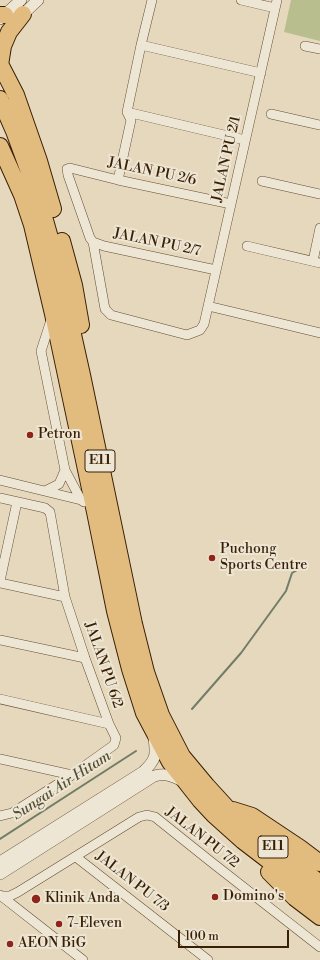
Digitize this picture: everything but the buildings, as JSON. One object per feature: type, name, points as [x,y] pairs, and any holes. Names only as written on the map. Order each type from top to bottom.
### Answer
[{"type":"highway","points":[[22,7],[3,46],[0,64],[16,95],[39,161],[74,285],[80,323],[82,375]]},
{"type":"highway","name":"E11","points":[[0,99],[14,131],[39,199],[57,263],[134,624],[146,672],[161,716],[182,756],[228,809],[251,831],[320,883]]},
{"type":"highway","name":"E11","points":[[0,146],[22,195],[32,225],[53,314],[115,610],[130,668],[144,713],[170,762],[214,815],[243,841],[320,900]]},
{"type":"highway","points":[[0,163],[8,177],[18,189]]},
{"type":"highway","points":[[228,809],[252,816],[320,863]]},
{"type":"highway","points":[[243,841],[270,873],[295,898],[320,917]]},
{"type":"street","points":[[2,16],[38,0]]},
{"type":"street","points":[[118,180],[131,120],[127,112],[152,0]]},
{"type":"street","points":[[241,0],[276,4]]},
{"type":"street","name":"JALAN PU 2/1","points":[[93,242],[105,309],[111,315],[187,335],[200,330],[204,324],[276,4]]},
{"type":"street","points":[[0,35],[22,7]]},
{"type":"street","points":[[141,45],[261,72]]},
{"type":"street","points":[[305,46],[320,49]]},
{"type":"street","points":[[127,112],[245,140]]},
{"type":"street","points":[[271,114],[320,125]]},
{"type":"street","name":"JALAN PU 2/6","points":[[93,242],[90,238],[67,169],[70,168],[118,180],[231,204]]},
{"type":"street","points":[[262,181],[320,194]]},
{"type":"street","points":[[246,246],[316,262],[320,228]]},
{"type":"street","name":"JALAN PU 2/7","points":[[93,242],[104,246],[216,270]]},
{"type":"street","points":[[208,306],[320,333]]},
{"type":"street","points":[[53,314],[41,351],[65,470],[82,500],[95,512]]},
{"type":"street","points":[[45,491],[59,484],[65,470]]},
{"type":"street","points":[[0,480],[82,500]]},
{"type":"street","name":"JALAN PU 6/2","points":[[0,498],[45,508],[50,512],[65,597],[85,658],[109,724],[116,738],[114,745],[72,774],[12,813],[0,816]]},
{"type":"street","points":[[17,502],[0,582],[65,597]]},
{"type":"street","points":[[0,640],[85,658]]},
{"type":"street","points":[[0,700],[109,724]]},
{"type":"street","points":[[0,862],[143,772],[152,764],[156,752],[152,728]]},
{"type":"street","points":[[0,759],[72,774]]},
{"type":"street","points":[[0,874],[154,776],[166,774],[187,783]]},
{"type":"street","name":"JALAN PU 7/2","points":[[0,896],[10,896],[18,892],[139,817],[147,815],[155,817],[210,862],[320,947]]},
{"type":"street","name":"JALAN PU 7/3","points":[[76,857],[208,960]]},
{"type":"street","points":[[15,907],[14,899],[18,892]]},
{"type":"street","points":[[0,896],[83,960]]},
{"type":"green space","points":[[291,0],[320,0],[320,41],[284,32]]},
{"type":"waterway","name":"Sungai Air Hitam","points":[[192,709],[241,653],[286,591],[292,573],[299,569]]},
{"type":"waterway","name":"Sungai Air Hitam","points":[[0,839],[136,751]]},
{"type":"place","name":"Petron","points":[[30,435]]},
{"type":"place","name":"Puchong Sports Centre","points":[[212,558]]},
{"type":"place","name":"Domino's","points":[[215,897]]},
{"type":"place","name":"Klinik Anda","points":[[36,899]]},
{"type":"place","name":"7-Eleven","points":[[59,924]]},
{"type":"place","name":"AEON BiG","points":[[10,944]]}]
